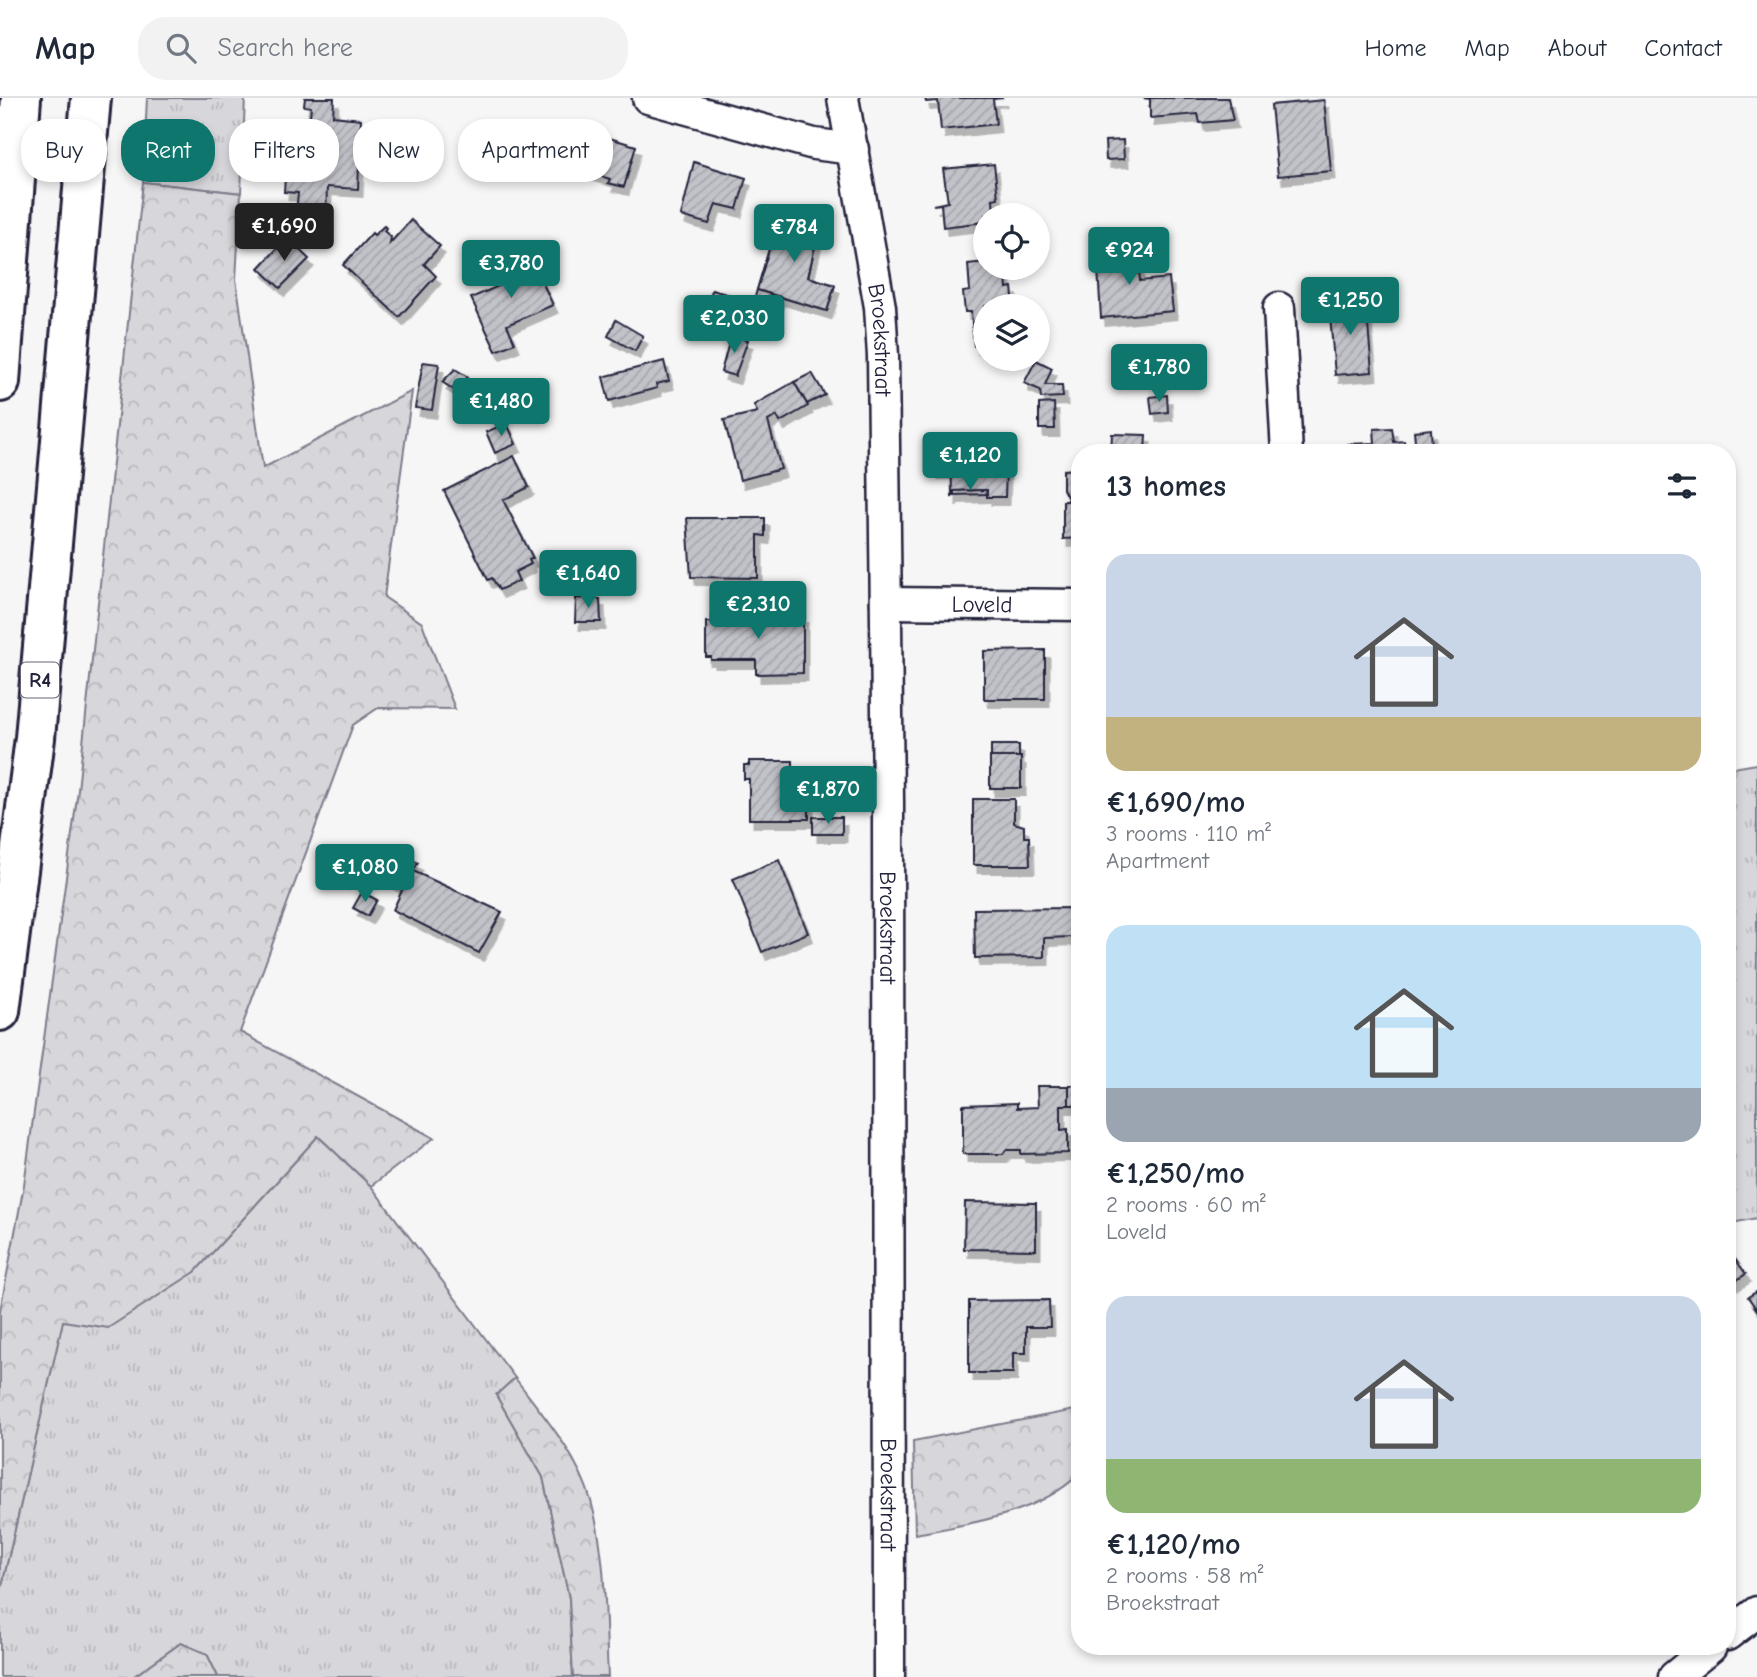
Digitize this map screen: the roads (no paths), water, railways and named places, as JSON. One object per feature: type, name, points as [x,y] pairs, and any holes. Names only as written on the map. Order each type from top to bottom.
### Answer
[{"type":"highway","points":[[0,382],[21,98]]},
{"type":"highway","name":"R4","points":[[0,1011],[35,738],[92,98]]},
{"type":"street","points":[[648,98],[814,144],[853,149]]},
{"type":"street","name":"Broekstraat","points":[[843,98],[880,307],[883,355],[890,1677]]},
{"type":"street","points":[[1279,307],[1287,444]]},
{"type":"street","name":"Loveld","points":[[886,603],[1071,605]]},
{"type":"street","points":[[1736,1628],[1757,1612]]},
{"type":"street","points":[[1674,1677],[1701,1655]]}]
